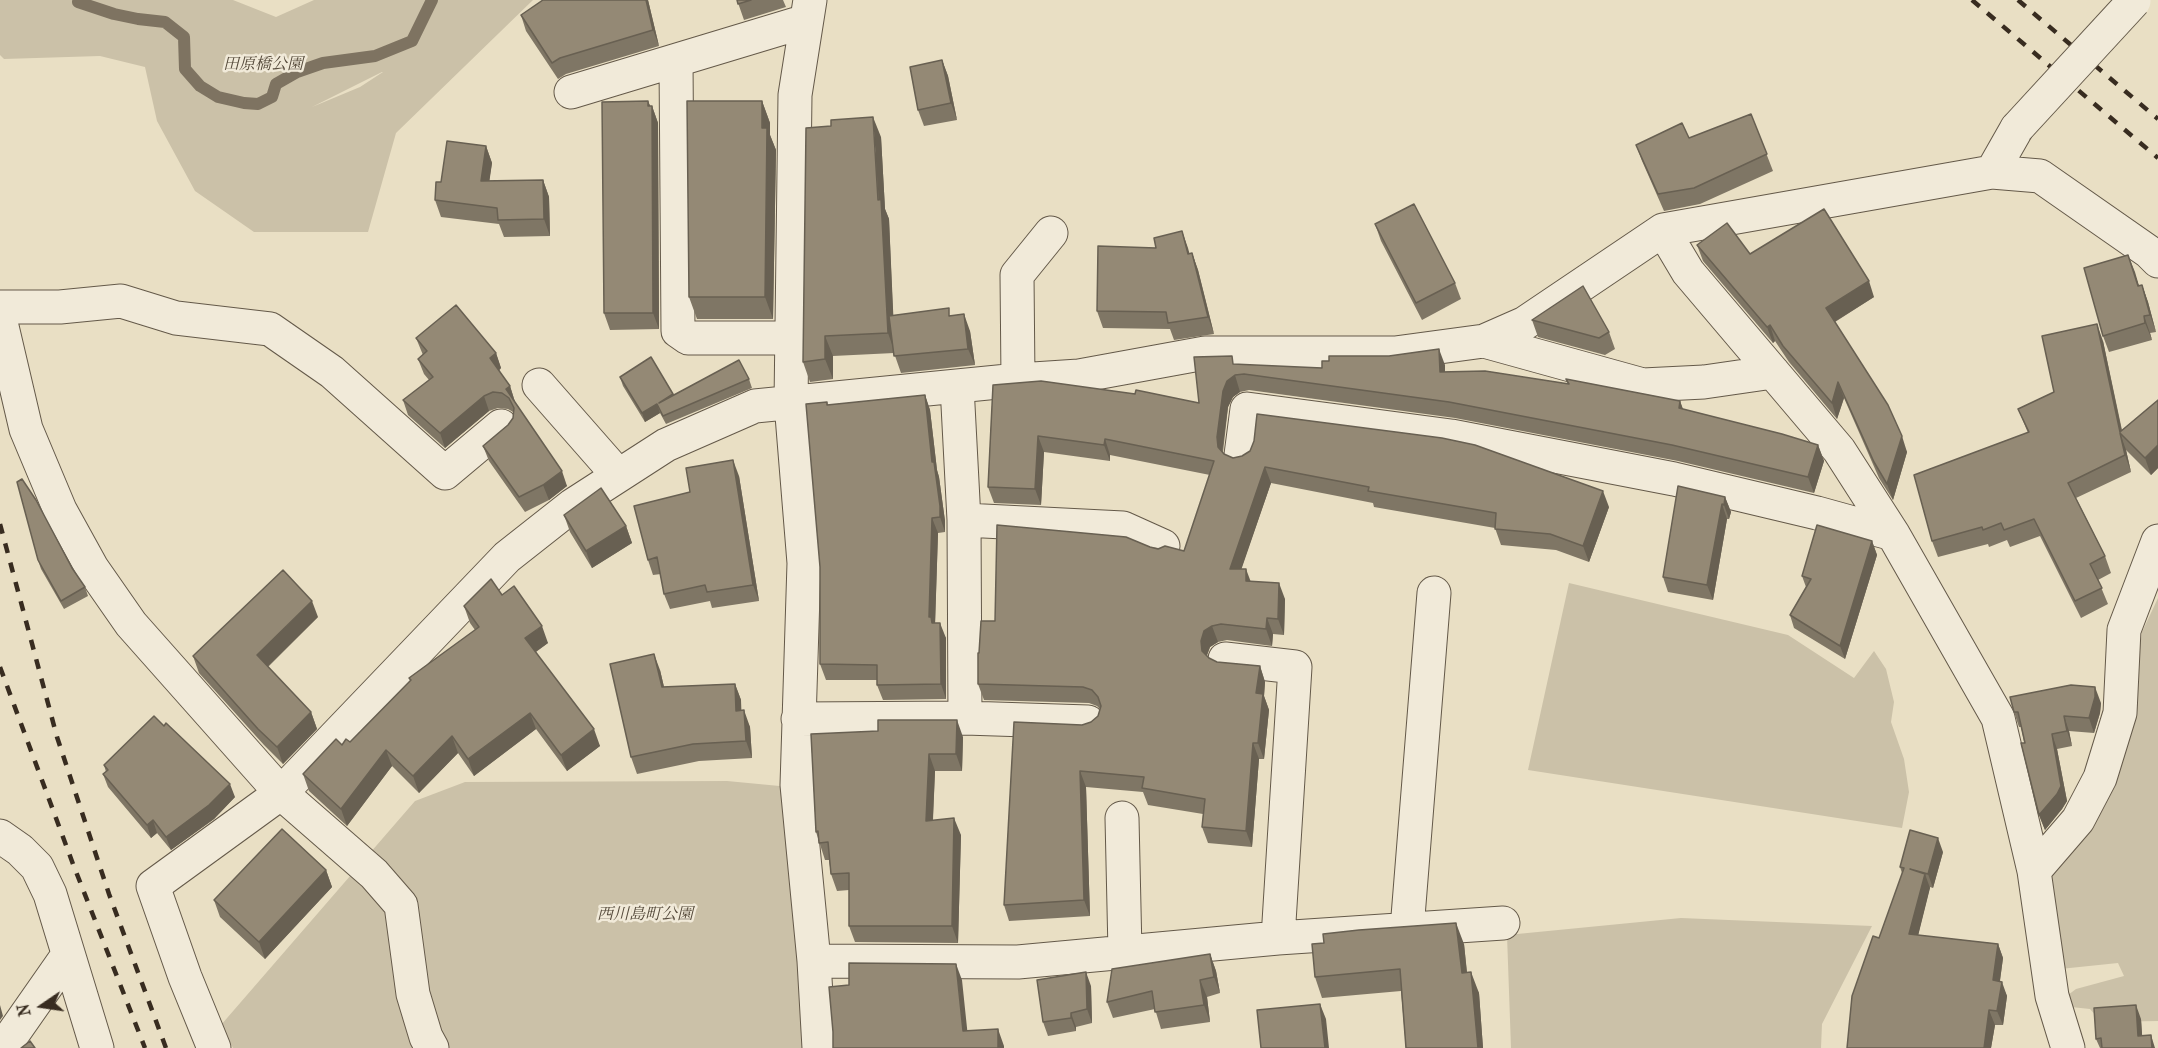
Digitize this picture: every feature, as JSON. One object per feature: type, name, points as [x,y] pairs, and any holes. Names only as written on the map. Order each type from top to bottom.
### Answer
[{"type":"street","points":[[1992,172],[2017,128],[2134,1]]},
{"type":"street","points":[[571,92],[676,62],[808,11],[795,95],[791,403],[804,563],[797,785],[814,961],[819,1048]]},
{"type":"street","points":[[676,62],[678,331],[688,338],[791,338]]},
{"type":"street","points":[[214,1048],[185,977],[153,886],[281,793],[507,556],[573,505],[618,474],[666,445],[755,406],[1079,375],[1205,353],[1395,353],[1484,341],[1526,324],[1663,230],[1992,172],[2040,176],[2149,252],[2158,261]]},
{"type":"street","points":[[1663,230],[1688,272],[1839,450],[1893,534],[1998,718],[2034,871],[2052,996],[2068,1048]]},
{"type":"street","points":[[1018,380],[1017,275],[1051,233]]},
{"type":"street","points":[[0,307],[60,307],[121,301],[176,318],[270,329],[332,372],[444,473],[501,426]]},
{"type":"street","points":[[0,318],[26,429],[60,510],[92,568],[132,624],[281,793],[374,874],[401,905],[413,994],[426,1037],[432,1048]]},
{"type":"street","points":[[1484,341],[1643,385],[1704,382],[1773,372]]},
{"type":"street","points":[[539,385],[618,474]]},
{"type":"street","points":[[957,386],[964,520],[965,718]]},
{"type":"street","points":[[1241,455],[1247,409],[1451,436],[1674,478],[1893,534]]},
{"type":"street","points":[[964,520],[1123,528],[1163,546]]},
{"type":"street","points":[[2034,871],[2078,820],[2100,778],[2120,713],[2124,630],[2158,541]]},
{"type":"street","points":[[1407,929],[1434,593]]},
{"type":"street","points":[[1226,659],[1296,667],[1278,938]]},
{"type":"street","points":[[798,718],[965,718],[1088,722]]},
{"type":"street","points":[[1122,818],[1125,952]]},
{"type":"street","points":[[0,836],[20,850],[37,867],[50,894],[97,1048]]},
{"type":"street","points":[[814,961],[1018,962],[1278,938],[1503,923]]},
{"type":"street","points":[[2,1048],[68,955]]},
{"type":"green space","name":"田原橋公園","points":[[0,0],[233,0],[276,17],[314,0],[533,0],[396,133],[368,232],[254,232],[195,191],[157,121],[145,67],[100,56],[4,59],[0,55]],"holes":[[[383,72],[360,87],[312,107]]]},
{"type":"green space","points":[[1569,583],[1788,635],[1854,678],[1874,651],[1886,669],[1894,702],[1891,722],[1904,759],[1909,792],[1902,828],[1528,770]]},
{"type":"green space","points":[[2158,598],[2158,1021],[2101,1022],[2090,1009],[2071,1007],[2068,995],[2076,989],[2124,976],[2118,963],[2060,969],[2045,871],[2129,727],[2142,632]]},
{"type":"green space","name":"西川島町公園","points":[[727,781],[790,787],[811,1048],[233,1048],[221,1025],[415,801],[465,782]]},
{"type":"green space","points":[[1681,918],[1872,926],[1822,1024],[1821,1048],[1511,1048],[1507,935]]},
{"type":"building","points":[[543,0],[646,0],[653,30],[560,58],[552,63],[521,15]]},
{"type":"building","points":[[737,0],[751,0],[738,4]]},
{"type":"building","points":[[942,60],[951,103],[918,110],[910,67]]},
{"type":"building","points":[[648,101],[648,106],[652,106],[653,313],[604,313],[602,102]]},
{"type":"building","points":[[687,101],[762,101],[762,128],[767,128],[765,297],[689,297]]},
{"type":"building","points":[[1751,114],[1767,154],[1694,188],[1658,194],[1636,145],[1682,123],[1689,138]]},
{"type":"building","points":[[873,117],[878,200],[881,199],[888,333],[825,336],[825,359],[803,362],[806,128],[831,126],[831,120]]},
{"type":"building","points":[[447,141],[486,146],[481,181],[543,180],[544,219],[498,220],[497,208],[435,200],[436,182],[441,182]]},
{"type":"building","points":[[1414,204],[1455,283],[1416,303],[1375,224]]},
{"type":"building","points":[[1824,209],[1869,281],[1826,308],[1888,405],[1902,436],[1887,484],[1874,462],[1838,382],[1832,403],[1783,346],[1770,325],[1767,327],[1697,245],[1727,223],[1750,254]]},
{"type":"building","points":[[1182,231],[1188,254],[1192,253],[1208,317],[1168,323],[1166,312],[1097,311],[1098,246],[1156,248],[1154,238]]},
{"type":"building","points":[[2128,255],[2138,286],[2142,285],[2150,315],[2144,316],[2145,323],[2103,336],[2084,268]]},
{"type":"building","points":[[1583,286],[1609,332],[1599,338],[1532,320]]},
{"type":"building","points":[[456,305],[496,353],[490,358],[510,386],[506,389],[562,471],[543,485],[519,497],[483,446],[513,418],[514,408],[509,398],[502,393],[493,392],[484,396],[440,433],[403,400],[433,377],[418,359],[427,351],[416,338]]},
{"type":"building","points":[[949,308],[949,316],[964,314],[968,349],[894,356],[889,316]]},
{"type":"building","points":[[2097,324],[2120,432],[2158,400],[2158,445],[2145,458],[2120,433],[2125,455],[2068,483],[2105,556],[2090,564],[2102,588],[2075,601],[2034,519],[2004,530],[2001,523],[1983,530],[1982,527],[1932,541],[1914,475],[2029,432],[2018,409],[2054,392],[2042,336]]},
{"type":"building","points":[[1439,349],[1440,372],[1485,371],[1569,384],[1566,379],[1680,401],[1679,408],[1818,445],[1808,477],[1672,445],[1449,402],[1244,374],[1235,375],[1227,381],[1223,391],[1217,437],[1218,447],[1224,454],[1233,458],[1250,451],[1254,441],[1257,414],[1442,438],[1475,445],[1603,491],[1583,546],[1550,534],[1495,529],[1496,513],[1368,491],[1369,487],[1265,467],[1230,569],[1246,569],[1246,581],[1279,583],[1278,619],[1267,618],[1266,629],[1221,624],[1212,626],[1204,631],[1201,641],[1202,651],[1217,662],[1260,666],[1256,693],[1263,694],[1258,743],[1253,743],[1246,831],[1202,827],[1205,799],[1142,788],[1144,777],[1080,771],[1084,900],[1004,905],[1014,722],[1082,725],[1098,716],[1101,706],[1092,690],[1083,687],[978,684],[981,621],[995,621],[997,525],[1126,537],[1158,549],[1165,546],[1184,551],[1214,461],[1105,439],[1104,445],[1038,436],[1035,489],[988,487],[993,385],[1041,381],[1135,394],[1136,390],[1199,403],[1194,357],[1232,356],[1233,364],[1322,368],[1322,361],[1329,361],[1329,356],[1389,356]]},
{"type":"building","points":[[651,357],[673,394],[659,403],[739,360],[749,379],[663,416],[657,404],[642,413],[620,377]]},
{"type":"building","points":[[925,395],[932,462],[934,462],[940,506],[940,517],[932,518],[929,617],[932,623],[940,623],[941,684],[877,685],[877,665],[820,664],[820,567],[806,404],[827,402],[827,405]]},
{"type":"building","points":[[733,460],[753,585],[707,592],[705,585],[664,594],[657,557],[648,560],[634,506],[690,492],[686,468]]},
{"type":"building","points":[[22,479],[85,587],[61,601],[38,560],[17,482]]},
{"type":"building","points":[[1678,486],[1725,497],[1707,585],[1663,577]]},
{"type":"building","points":[[601,488],[626,526],[586,551],[564,515]]},
{"type":"building","points":[[1817,525],[1872,541],[1840,646],[1790,615],[1811,579],[1802,576]]},
{"type":"building","points":[[283,570],[312,601],[257,655],[311,712],[277,747],[193,656]]},
{"type":"building","points":[[491,579],[502,595],[514,586],[542,626],[525,638],[594,729],[561,755],[530,713],[468,759],[452,736],[413,776],[386,750],[341,809],[303,774],[336,739],[342,745],[346,739],[350,742],[411,680],[409,678],[479,627],[464,606]]},
{"type":"building","points":[[654,654],[662,687],[735,684],[736,711],[744,710],[746,741],[693,744],[631,757],[610,664]]},
{"type":"building","points":[[2071,685],[2095,687],[2095,697],[2089,718],[2064,716],[2067,731],[2052,734],[2061,786],[2039,815],[2021,743],[2025,743],[2018,712],[2014,712],[2010,697]]},
{"type":"building","points":[[154,716],[164,726],[166,723],[230,784],[209,805],[166,837],[153,820],[147,825],[103,774],[108,770],[104,765]]},
{"type":"building","points":[[878,720],[957,720],[956,754],[929,754],[926,821],[954,818],[952,926],[849,926],[849,873],[831,874],[828,842],[819,843],[818,831],[816,832],[811,734],[878,731]]},
{"type":"building","points":[[282,829],[326,870],[259,942],[214,900]]},
{"type":"building","points":[[1910,830],[1938,838],[1928,874],[1910,869],[1925,874],[1909,934],[1998,944],[1993,980],[2002,982],[1997,1011],[1989,1010],[1984,1048],[1847,1048],[1852,996],[1873,936],[1879,938],[1904,868],[1900,867]]},
{"type":"building","points":[[1456,923],[1462,973],[1471,972],[1478,1048],[1406,1048],[1400,969],[1315,977],[1312,944],[1324,943],[1323,934]]},
{"type":"building","points":[[1210,954],[1214,977],[1200,980],[1204,1005],[1155,1012],[1152,991],[1107,1002],[1112,969]]},
{"type":"building","points":[[849,963],[956,964],[963,1031],[998,1029],[998,1048],[833,1048],[829,987],[849,985]]},
{"type":"building","points":[[1086,972],[1087,1009],[1071,1013],[1071,1018],[1043,1022],[1037,980]]},
{"type":"building","points":[[1320,1004],[1325,1048],[1261,1048],[1257,1010]]},
{"type":"building","points":[[2136,1005],[2138,1036],[2151,1035],[2152,1048],[2102,1048],[2101,1038],[2096,1039],[2094,1008]]},
{"type":"building","points":[[30,1041],[35,1048],[21,1048]]},
{"type":"waterway","points":[[78,2],[114,14],[165,22],[184,37],[185,69],[200,86],[218,97],[258,104],[272,97],[276,84],[297,72],[323,63],[375,56],[412,41],[432,0]]},
{"type":"railway","points":[[1972,0],[2158,158]]},
{"type":"railway","points":[[2018,0],[2158,119]]},
{"type":"railway","points":[[0,524],[57,737],[109,894],[166,1048]]},
{"type":"railway","points":[[0,667],[73,864],[145,1048]]}]
